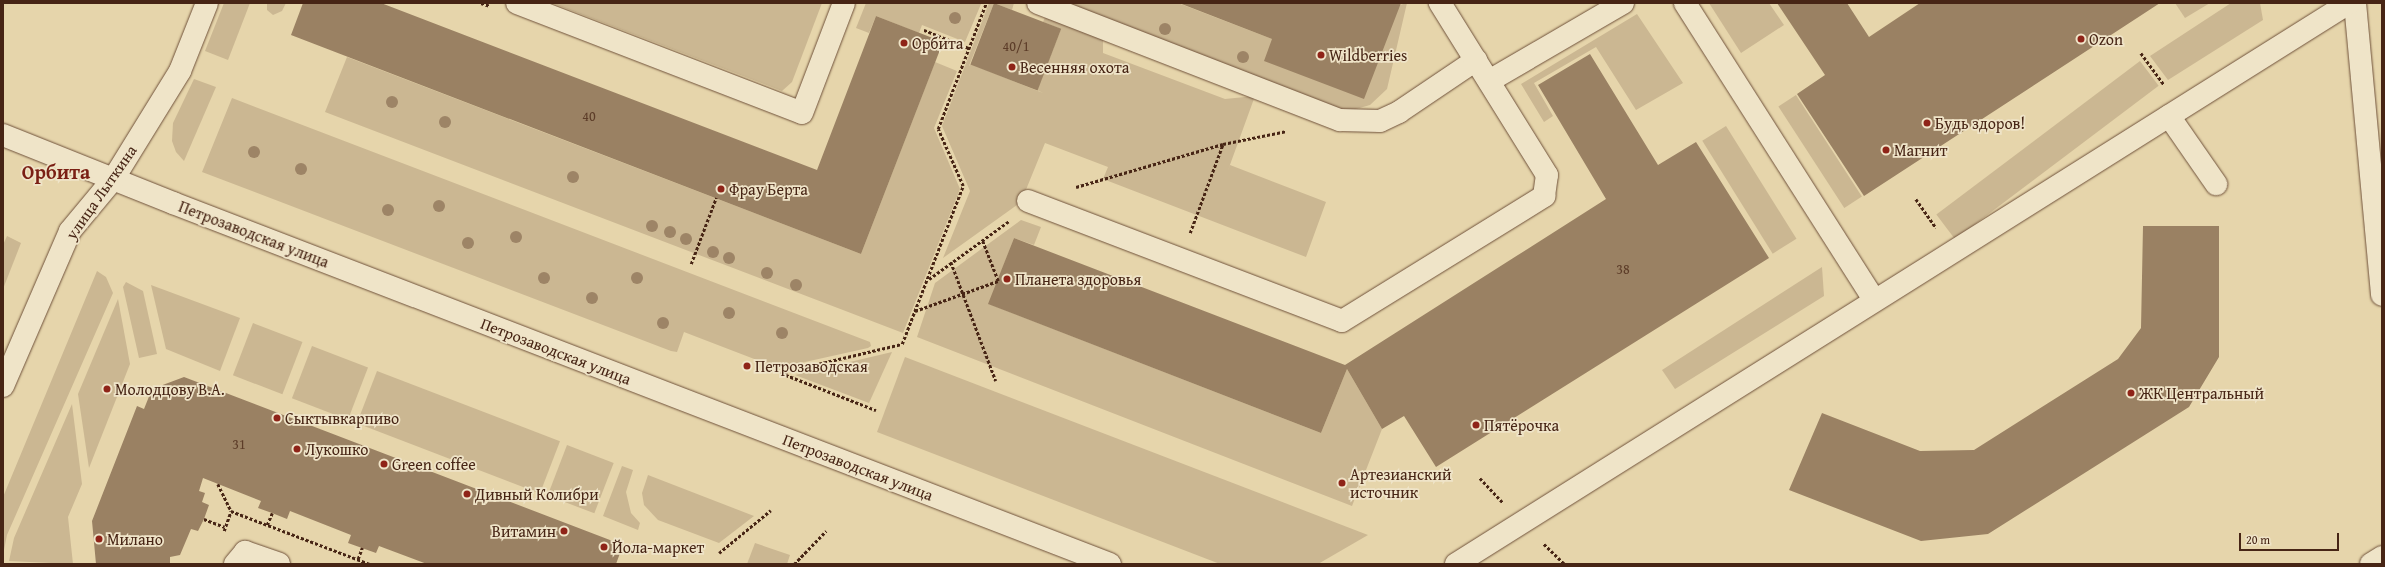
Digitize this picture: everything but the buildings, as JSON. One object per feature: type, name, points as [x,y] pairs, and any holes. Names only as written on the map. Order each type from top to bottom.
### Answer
[{"type":"street","name":"улица Лыткина","points":[[3,386],[70,231],[114,178],[180,71],[207,3]]},
{"type":"street","points":[[517,3],[802,113],[844,3]]},
{"type":"street","points":[[1038,3],[1340,120],[1380,121],[1399,112],[1476,60]]},
{"type":"street","points":[[1028,201],[1342,322],[1544,196],[1547,175],[1440,3]]},
{"type":"street","points":[[1489,81],[1622,3]]},
{"type":"street","points":[[1685,3],[1874,300]]},
{"type":"street","points":[[1456,564],[2349,3]]},
{"type":"street","points":[[2355,3],[2376,155],[2382,295]]},
{"type":"street","points":[[2169,116],[2216,184]]},
{"type":"street","name":"Петрозаводская улица","points":[[3,135],[1110,564]]},
{"type":"street","points":[[236,564],[248,552],[279,564]]},
{"type":"street","points":[[2371,564],[2382,557]]},
{"type":"path","points":[[876,410],[780,373],[902,344],[963,186],[938,129],[986,3]]},
{"type":"path","points":[[924,30],[969,48]]},
{"type":"path","points":[[2141,53],[2166,88]]},
{"type":"path","points":[[1073,188],[1223,144],[1289,130]]},
{"type":"path","points":[[1180,259],[1223,144]]},
{"type":"path","points":[[691,264],[716,198]]},
{"type":"path","points":[[1916,199],[1939,232]]},
{"type":"path","points":[[927,280],[1018,214],[1028,201]]},
{"type":"path","points":[[915,311],[998,281],[982,240]]},
{"type":"path","points":[[951,262],[996,381]]},
{"type":"path","points":[[218,484],[231,511]]},
{"type":"path","points":[[718,553],[771,510]]},
{"type":"path","points":[[267,525],[272,514]]},
{"type":"path","points":[[204,518],[225,528]]},
{"type":"path","points":[[794,564],[826,531]]},
{"type":"path","points":[[358,559],[362,548]]},
{"type":"shaded area","points":[[224,3],[250,3],[228,60],[205,51]]},
{"type":"shaded area","points":[[267,3],[286,3],[282,11],[273,15],[267,10]]},
{"type":"shaded area","points":[[552,3],[822,3],[792,82],[782,91]]},
{"type":"shaded area","points":[[866,3],[981,4],[965,42],[922,25],[919,33],[876,16],[869,33],[856,28]]},
{"type":"shaded area","points":[[989,3],[994,3],[969,66],[971,64],[1043,93],[1037,90],[1061,29],[1043,22],[1048,10],[1103,39],[1103,53],[1225,99],[1255,96],[1227,173],[1230,165],[1326,202],[1306,257],[1103,179],[1108,167],[1045,143],[1021,202],[943,258],[970,191],[942,126]]},
{"type":"shaded area","points":[[994,3],[1014,3],[1012,10]]},
{"type":"shaded area","points":[[1056,3],[1178,3],[1272,39],[1407,3],[1387,89],[1370,105],[1342,113]]},
{"type":"shaded area","points":[[1709,3],[1769,3],[1784,25],[1741,53]]},
{"type":"shaded area","points":[[2175,3],[2210,3],[2185,18]]},
{"type":"shaded area","points":[[2231,3],[2260,3],[2263,20],[2168,80],[2150,56]]},
{"type":"shaded area","points":[[1637,14],[1683,83],[1636,110],[1596,47],[1534,83],[1553,116],[1544,122],[1521,84]]},
{"type":"shaded area","points":[[347,57],[861,254],[935,62],[957,71],[934,128],[960,189],[903,333],[325,112]]},
{"type":"shaded area","points":[[2140,61],[2159,86],[1955,239],[1936,214]]},
{"type":"shaded area","points":[[194,79],[216,87],[184,161],[176,152],[172,141],[173,123]]},
{"type":"shaded area","points":[[1796,95],[1862,196],[1844,208],[1778,106]]},
{"type":"shaded area","points":[[232,98],[870,342],[871,346],[868,348],[778,368],[684,332],[677,352],[671,351],[202,172]]},
{"type":"shaded area","points":[[1726,126],[1796,239],[1773,254],[1702,141]]},
{"type":"shaded area","points":[[1021,220],[1041,227],[1034,245],[1014,238],[989,304],[1321,433],[1347,369],[1382,429],[1352,506],[917,337],[935,283]]},
{"type":"shaded area","points":[[7,236],[21,243],[3,289],[3,245]]},
{"type":"shaded area","points":[[1822,267],[1824,296],[1675,389],[1662,370]]},
{"type":"shaded area","points":[[97,271],[106,277],[113,293],[7,535],[3,555],[3,497]]},
{"type":"shaded area","points":[[126,282],[143,291],[157,354],[139,358],[123,287]]},
{"type":"shaded area","points":[[151,285],[240,318],[220,371],[166,349]]},
{"type":"shaded area","points":[[118,299],[130,364],[89,468],[78,394]]},
{"type":"shaded area","points":[[253,323],[302,342],[282,394],[233,375]]},
{"type":"shaded area","points":[[312,346],[368,368],[348,420],[292,398]]},
{"type":"shaded area","points":[[892,352],[869,403],[795,375]]},
{"type":"shaded area","points":[[905,357],[1368,535],[1318,564],[1220,564],[877,432]]},
{"type":"shaded area","points":[[377,371],[560,441],[540,494],[357,423]]},
{"type":"shaded area","points":[[72,404],[82,484],[68,517],[73,564],[9,561],[14,538]]},
{"type":"shaded area","points":[[567,445],[614,463],[594,513],[548,495]]},
{"type":"shaded area","points":[[622,466],[633,470],[626,492],[631,513],[640,523],[638,530],[603,516]]},
{"type":"shaded area","points":[[648,475],[754,516],[719,543],[658,520],[644,505],[642,493]]},
{"type":"shaded area","points":[[755,543],[790,555],[787,564],[747,564]]},
{"type":"place","name":"Ozon","points":[[2081,39]]},
{"type":"place","name":"Орбита","points":[[904,43]]},
{"type":"place","name":"Wildberries","points":[[1321,55]]},
{"type":"place","name":"Весенняя охота","points":[[1012,67]]},
{"type":"place","name":"Будь здоров!","points":[[1927,123]]},
{"type":"place","name":"Магнит","points":[[1886,150]]},
{"type":"place","name":"Фрау Берта","points":[[721,189]]},
{"type":"place","name":"Планета здоровья","points":[[1007,279]]},
{"type":"place","name":"Петрозаводская","points":[[747,366]]},
{"type":"place","name":"Молодцову В.А.","points":[[107,389]]},
{"type":"place","name":"ЖК Центральный","points":[[2131,393]]},
{"type":"place","name":"Сыктывкарпиво","points":[[277,418]]},
{"type":"place","name":"Пятёрочка","points":[[1476,425]]},
{"type":"place","name":"Лукошко","points":[[297,449]]},
{"type":"place","name":"Green coffee","points":[[384,464]]},
{"type":"place","name":"Артезианский источник","points":[[1342,483]]},
{"type":"place","name":"Дивный Колибри","points":[[467,494]]},
{"type":"place","name":"Витамин","points":[[564,531]]},
{"type":"place","name":"Милано","points":[[99,539]]},
{"type":"place","name":"Йола-маркет","points":[[604,547]]},
{"type":"district","name":"Орбита","points":[[56,171]]}]
